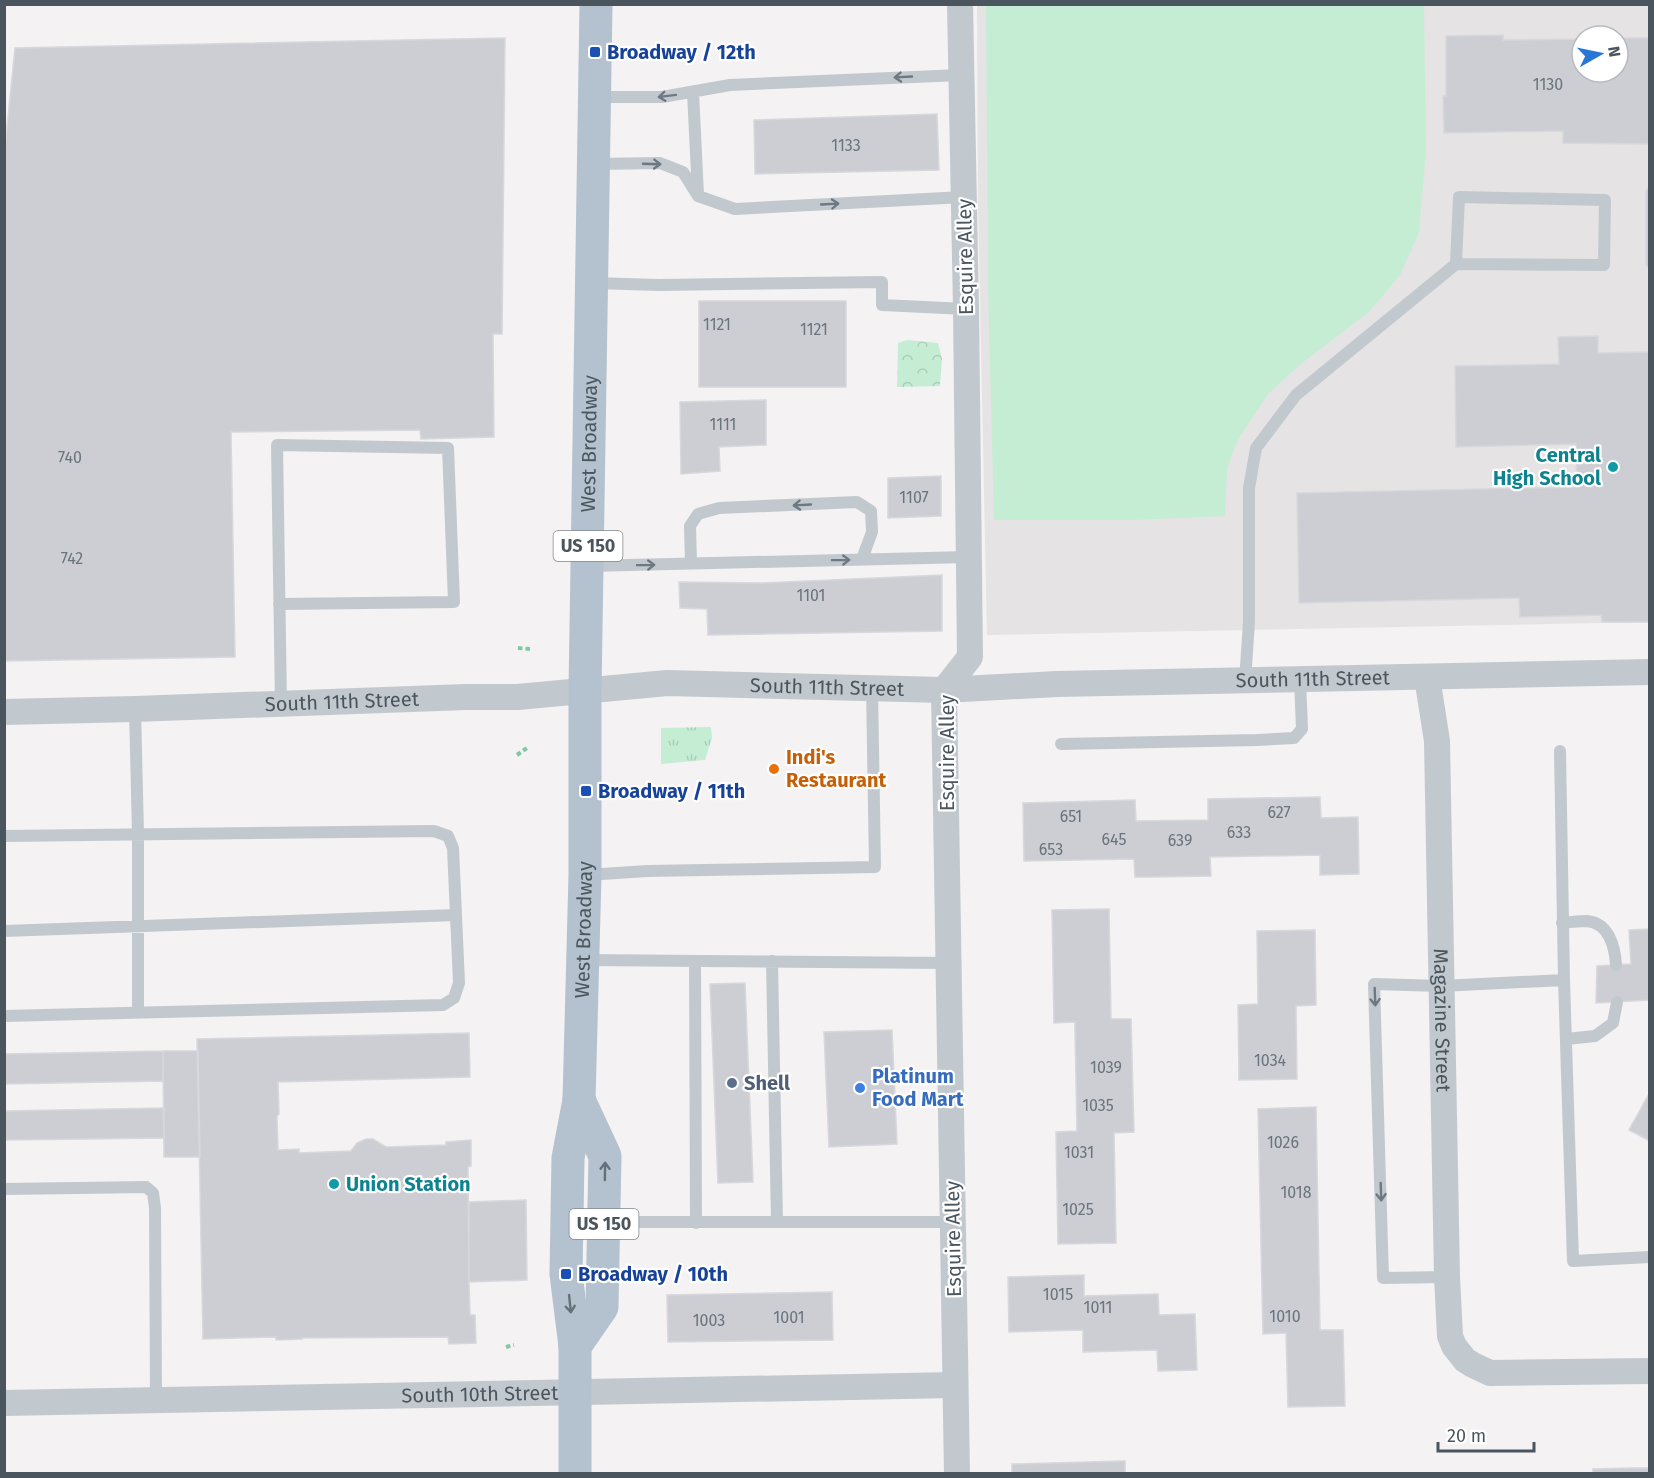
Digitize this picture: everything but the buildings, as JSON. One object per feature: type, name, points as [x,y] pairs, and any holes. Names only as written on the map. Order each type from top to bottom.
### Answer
[{"type":"main road","name":"West Broadway","points":[[575,1473],[575,1346],[566,1274],[568,1158],[579,1100],[585,875],[585,691],[596,4]]},
{"type":"main road","name":"West Broadway","points":[[575,1346],[602,1307],[604,1222],[605,1156],[579,1100]]},
{"type":"street","name":"Esquire Alley","points":[[957,1473],[944,690],[970,657],[960,4]]},
{"type":"street","name":"South 11th Street","points":[[4,712],[518,697],[667,683],[944,690],[1058,684],[1650,672]]},
{"type":"street","name":"Magazine Street","points":[[1427,677],[1437,741],[1450,1336],[1454,1346],[1465,1360],[1490,1373],[1650,1371]]},
{"type":"street","name":"South 10th Street","points":[[4,1403],[955,1385]]},
{"type":"lane","points":[[595,97],[662,98],[730,86],[961,75]]},
{"type":"lane","points":[[693,92],[698,196]]},
{"type":"lane","points":[[594,164],[660,163],[683,172],[698,196],[735,209],[964,197]]},
{"type":"lane","points":[[1245,681],[1249,622],[1250,488],[1256,448],[1296,395],[1456,264],[1604,265],[1605,200],[1459,197],[1456,264]]},
{"type":"lane","points":[[591,283],[659,285],[882,282],[882,305],[966,309]]},
{"type":"lane","points":[[279,604],[454,602],[448,448],[277,445],[279,604],[281,704]]},
{"type":"lane","points":[[691,563],[690,526],[698,514],[719,508],[857,502],[870,511],[872,532],[862,560]]},
{"type":"lane","points":[[587,566],[968,557]]},
{"type":"lane","points":[[1061,744],[1294,738],[1302,729],[1300,680]]},
{"type":"lane","points":[[585,875],[647,871],[875,867],[872,688]]},
{"type":"lane","points":[[135,709],[138,1013]]},
{"type":"lane","points":[[1560,751],[1562,923],[1573,1261],[1650,1257]]},
{"type":"lane","points":[[4,836],[434,831],[448,836],[453,848],[459,983],[454,998],[443,1005],[4,1016]]},
{"type":"lane","points":[[4,931],[456,915]]},
{"type":"lane","points":[[1562,923],[1589,921],[1606,931],[1615,950],[1616,965]]},
{"type":"lane","points":[[582,960],[949,963]]},
{"type":"lane","points":[[695,961],[696,1223]]},
{"type":"lane","points":[[772,961],[777,1222]]},
{"type":"lane","points":[[1447,1277],[1383,1278],[1374,984],[1441,986],[1564,980]]},
{"type":"lane","points":[[1566,1039],[1595,1035],[1613,1023],[1617,1002]]},
{"type":"lane","points":[[4,1189],[147,1187],[153,1193],[156,1399]]},
{"type":"lane","points":[[604,1222],[952,1222]]},
{"type":"path","points":[[518,648],[531,649]]},
{"type":"path","points":[[517,755],[527,748]]},
{"type":"path","points":[[506,1347],[514,1345]]},
{"type":"shaded area","name":"Central High School","points":[[977,5],[1649,5],[1649,622],[987,635],[978,202]]},
{"type":"green space","points":[[986,5],[1424,5],[1426,150],[1419,233],[1400,275],[1370,311],[1302,363],[1268,394],[1239,438],[1232,454],[1227,470],[1225,516],[1132,520],[994,520],[988,285]]},
{"type":"green space","points":[[907,340],[938,343],[942,359],[940,386],[897,387],[898,343]]},
{"type":"green space","points":[[711,727],[712,738],[705,760],[661,764],[661,728]]},
{"type":"place","name":"Broadway / 12th","points":[[595,52]]},
{"type":"place","name":"Central High School","points":[[1613,467]]},
{"type":"place","name":"Indi's Restaurant","points":[[774,769]]},
{"type":"place","name":"Broadway / 11th","points":[[586,791]]},
{"type":"place","name":"Shell","points":[[732,1083]]},
{"type":"place","name":"Platinum Food Mart","points":[[860,1088]]},
{"type":"place","name":"Union Station","points":[[334,1184]]},
{"type":"place","name":"Broadway / 10th","points":[[566,1274]]}]
